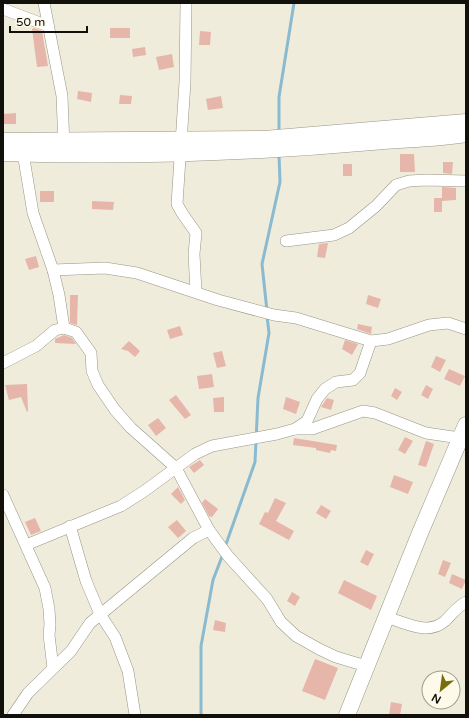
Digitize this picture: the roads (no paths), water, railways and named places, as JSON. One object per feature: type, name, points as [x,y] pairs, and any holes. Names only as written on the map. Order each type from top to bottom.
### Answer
[{"type":"street","points":[[44,3],[62,96],[64,147]]},
{"type":"street","points":[[186,3],[185,82],[178,204],[182,214],[196,233],[194,254],[196,292]]},
{"type":"street","points":[[3,8],[48,26]]},
{"type":"street","points":[[181,146],[466,122]]},
{"type":"street","points":[[3,141],[64,147],[181,146],[308,148],[466,134]]},
{"type":"street","points":[[3,152],[23,153],[64,147]]},
{"type":"street","points":[[23,153],[34,213],[53,270],[59,295],[64,328]]},
{"type":"street","points":[[286,241],[334,235],[349,228],[376,206],[396,185],[408,181],[466,181]]},
{"type":"street","points":[[53,270],[105,268],[137,273],[218,300],[274,315],[296,318],[371,341],[388,339],[436,324],[448,322],[466,330]]},
{"type":"street","points":[[3,363],[30,349],[54,330],[64,328],[76,332],[91,353],[92,371],[98,385],[115,410],[131,428],[176,468],[209,530],[228,556],[262,594],[282,622],[296,636],[336,657],[366,666]]},
{"type":"street","points":[[295,429],[307,421],[317,399],[325,389],[336,382],[353,380],[360,373],[371,341]]},
{"type":"street","points":[[26,545],[121,506],[195,454],[212,446],[295,429],[312,429],[363,411],[375,413],[426,433],[463,432],[347,715]]},
{"type":"street","points":[[3,495],[45,588],[49,609],[50,624],[48,635],[53,668]]},
{"type":"street","points":[[70,526],[86,581],[100,614],[115,637],[128,671],[136,715]]},
{"type":"street","points":[[13,715],[28,694],[71,651],[90,623],[193,538],[209,530]]},
{"type":"street","points":[[386,617],[425,629],[433,628],[444,622],[466,602]]},
{"type":"waterway","points":[[279,132],[279,97],[294,3]]},
{"type":"waterway","points":[[267,311],[262,264],[280,182],[279,155]]},
{"type":"waterway","points":[[225,547],[255,462],[258,398],[269,333],[267,316]]},
{"type":"waterway","points":[[201,715],[201,646],[213,580],[223,554]]}]
